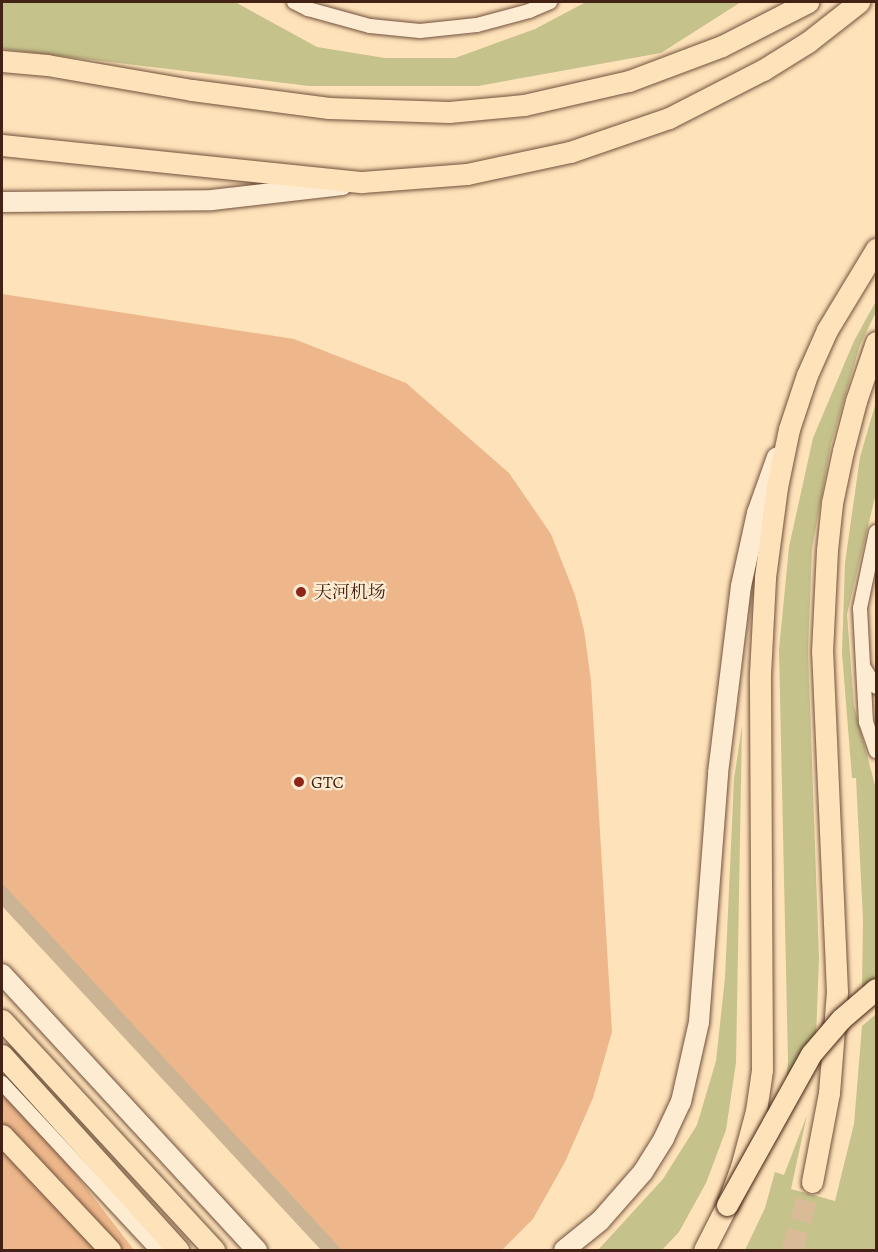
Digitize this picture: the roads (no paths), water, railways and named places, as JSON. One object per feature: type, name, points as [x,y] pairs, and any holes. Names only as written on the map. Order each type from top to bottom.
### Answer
[{"type":"main road","points":[[2,61],[47,65],[192,90],[329,108],[449,112],[524,105],[629,81],[722,46],[808,2]]},
{"type":"main road","points":[[2,202],[212,200],[362,182],[414,180],[519,165],[620,136],[688,109],[763,70],[808,42],[859,2]]},
{"type":"main road","points":[[2,145],[362,182]]},
{"type":"main road","points":[[564,1251],[600,1221],[643,1172],[664,1138],[681,1102],[699,1022],[718,773],[741,586],[757,513],[807,375],[828,330],[876,249]]},
{"type":"main road","points":[[812,1182],[830,1093],[837,992],[822,652],[827,550],[832,503],[843,451],[856,401],[876,342]]},
{"type":"main road","points":[[727,1205],[749,1141],[762,1070],[759,749],[762,618],[769,542],[789,429]]},
{"type":"main road","points":[[2,974],[257,1251]]},
{"type":"main road","points":[[704,1251],[727,1205],[812,1054],[841,1019],[876,989]]},
{"type":"main road","points":[[2,1020],[214,1251]]},
{"type":"main road","points":[[2,1055],[178,1251]]},
{"type":"main road","points":[[2,1135],[110,1251]]},
{"type":"street","points":[[294,2],[308,9],[370,26],[420,32],[477,25],[529,11],[550,2]]},
{"type":"street","points":[[876,532],[860,608],[866,722],[876,751]]},
{"type":"street","points":[[863,666],[876,687]]},
{"type":"street","points":[[2,1083],[157,1251]]},
{"type":"tunnel","points":[[792,1250],[812,1182]]},
{"type":"place","name":"天河机场","points":[[301,592]]},
{"type":"place","name":"GTC","points":[[299,782]]}]
